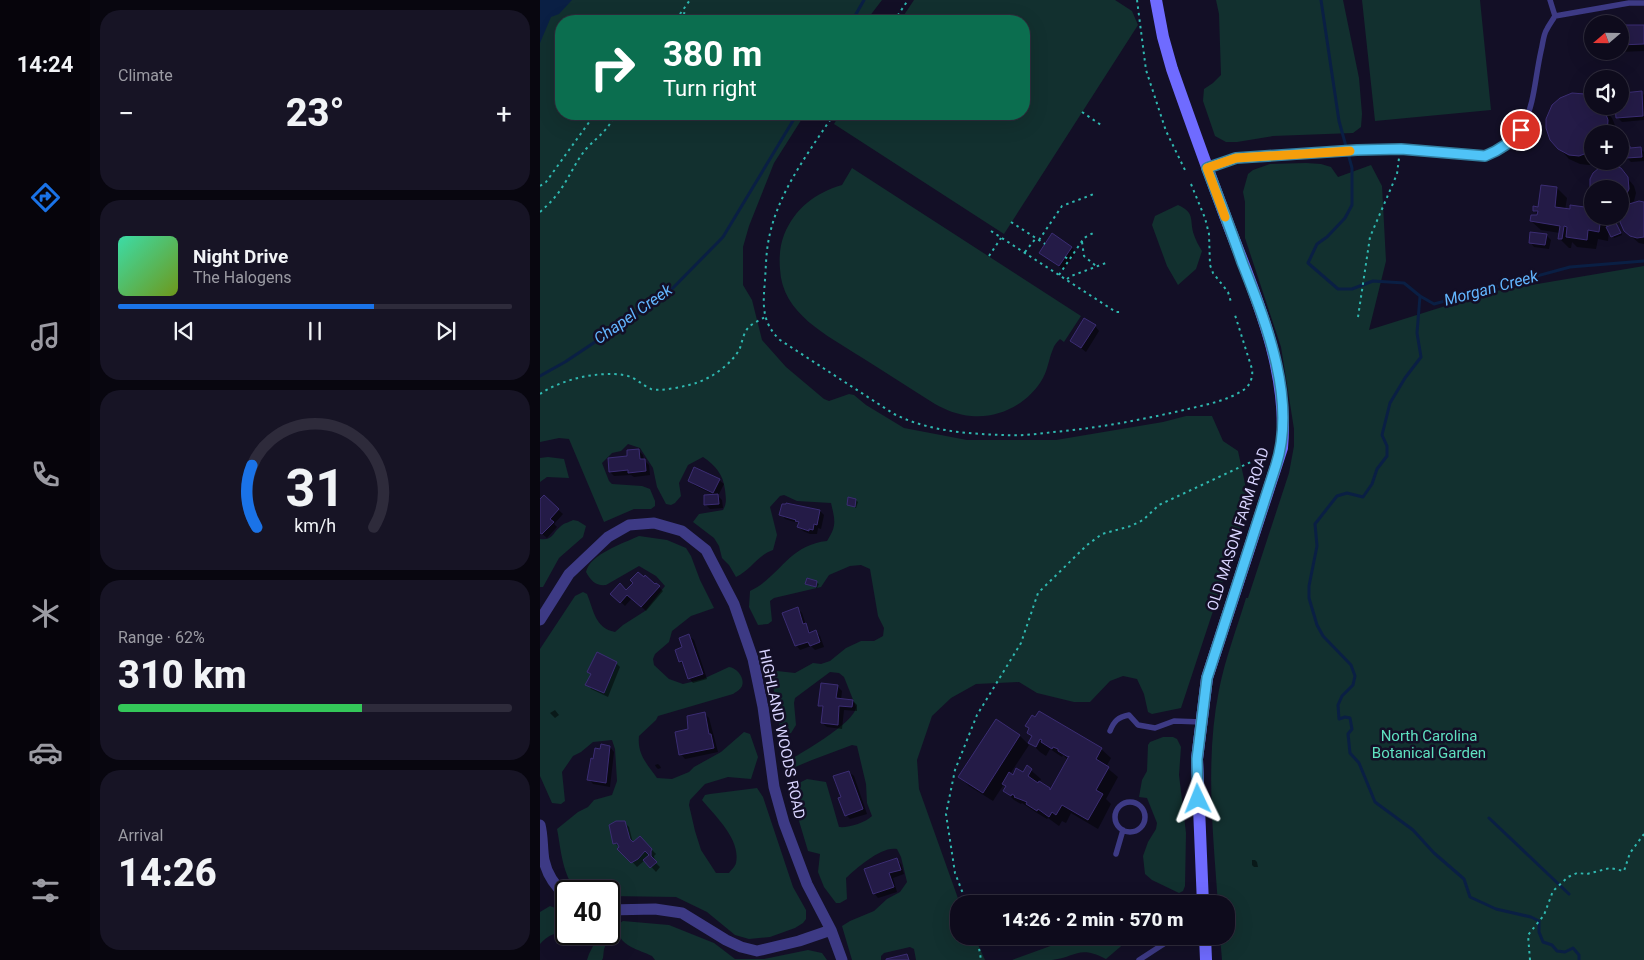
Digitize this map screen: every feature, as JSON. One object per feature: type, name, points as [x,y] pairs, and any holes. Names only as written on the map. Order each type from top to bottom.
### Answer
[{"type":"street","name":"OLD MASON FARM ROAD","points":[[1156,0],[1163,37],[1172,69],[1274,354],[1283,403],[1284,432],[1282,448],[1207,678],[1197,759],[1203,895]]},
{"type":"street","name":"HIGHLAND WOODS ROAD","points":[[540,620],[569,574],[608,537],[630,525],[654,523],[682,531],[706,550],[734,604],[753,659],[763,707],[774,787],[784,823],[807,884],[831,930],[842,960]]},
{"type":"street","points":[[540,825],[544,860],[548,874],[555,885]]},
{"type":"street","points":[[620,910],[655,909],[682,913],[733,944],[757,950],[799,941],[831,930]]},
{"type":"street","points":[[1205,945],[1206,960]]},
{"type":"lane","points":[[1550,0],[1555,16]]},
{"type":"lane","points":[[1207,168],[1236,158],[1357,150],[1401,149],[1485,156],[1498,151],[1513,140],[1521,130],[1532,104],[1538,63],[1546,30],[1555,16],[1629,3],[1644,3]]},
{"type":"lane","points":[[1110,730],[1113,722],[1121,716],[1129,715],[1138,725],[1155,728],[1174,721],[1202,722]]},
{"type":"lane","points":[[1126,802],[1136,803],[1144,810],[1144,824],[1132,832],[1123,830],[1119,828],[1115,818],[1118,808],[1126,802]]},
{"type":"lane","points":[[1116,854],[1123,830]]},
{"type":"lane","points":[[1139,960],[1162,945]]},
{"type":"path","points":[[678,15],[690,0]]},
{"type":"path","points":[[898,15],[908,0]]},
{"type":"path","points":[[1137,0],[1146,70],[1166,132],[1185,170]]},
{"type":"path","points":[[684,15],[685,8]]},
{"type":"path","points":[[1082,112],[1101,125]]},
{"type":"path","points":[[540,186],[546,182],[590,120]]},
{"type":"path","points":[[540,212],[561,190],[581,155],[606,131],[613,120]]},
{"type":"path","points":[[830,120],[784,194],[776,214],[769,239],[764,305],[765,317],[772,333],[780,340],[894,414],[911,422],[932,428],[1008,436],[1095,428],[1151,418],[1229,398],[1247,388],[1253,376],[1235,314]]},
{"type":"path","points":[[1358,317],[1370,237],[1396,174],[1401,149]]},
{"type":"path","points":[[1191,184],[1205,218],[1209,234],[1210,265],[1213,273],[1228,292],[1231,302]]},
{"type":"path","points":[[1039,240],[1062,206],[1094,194]]},
{"type":"path","points":[[1012,222],[1045,244]]},
{"type":"path","points":[[991,231],[1116,312],[1124,312]]},
{"type":"path","points":[[1059,275],[1082,242],[1095,232]]},
{"type":"path","points":[[989,256],[1001,238]]},
{"type":"path","points":[[1025,253],[1036,238]]},
{"type":"path","points":[[1082,242],[1084,256],[1097,266]]},
{"type":"path","points":[[1065,257],[1070,260]]},
{"type":"path","points":[[1066,280],[1071,276],[1106,263]]},
{"type":"path","points":[[540,394],[547,389],[572,379],[598,375],[624,375],[636,379],[653,390],[671,389],[697,383],[716,373],[728,363],[739,350],[748,328],[765,317]]},
{"type":"path","points":[[964,895],[955,873],[946,814],[955,770],[977,715],[1021,643],[1038,593],[1087,545],[1102,534],[1144,520],[1159,505],[1282,448]]},
{"type":"path","points":[[1530,960],[1528,935],[1544,915],[1554,891],[1559,885],[1568,876],[1577,873],[1587,874],[1610,868],[1624,871],[1630,852],[1644,834]]},
{"type":"path","points":[[978,945],[981,960]]},
{"type":"green space","points":[[540,0],[882,0],[871,15],[555,15],[555,120],[801,120],[774,163],[749,226],[743,247],[743,285],[752,300],[762,340],[786,367],[824,399],[829,401],[849,394],[854,395],[866,405],[904,428],[967,440],[1056,440],[1163,422],[1186,416],[1212,416],[1223,441],[1238,451],[1249,502],[1181,708],[1152,714],[1148,712],[1144,694],[1137,679],[1123,676],[1110,681],[1090,702],[1074,702],[1037,693],[1019,682],[976,684],[951,698],[932,716],[917,760],[919,789],[957,895],[950,895],[950,945],[978,945],[985,960],[916,960],[914,949],[910,947],[884,953],[881,956],[881,960],[852,960],[842,926],[874,911],[887,899],[900,892],[907,882],[901,857],[897,849],[891,849],[877,854],[856,869],[846,878],[847,899],[840,903],[836,903],[824,887],[818,872],[820,854],[808,851],[791,794],[795,785],[807,779],[826,782],[839,827],[847,827],[865,821],[872,816],[867,803],[866,784],[857,746],[852,745],[788,770],[784,768],[783,764],[836,730],[853,714],[856,707],[844,677],[839,673],[830,672],[795,698],[796,725],[791,733],[781,736],[772,679],[777,671],[795,673],[813,663],[821,664],[830,661],[846,648],[861,641],[874,641],[883,636],[884,628],[878,616],[870,569],[861,565],[850,566],[829,575],[821,587],[774,598],[770,601],[772,621],[768,624],[758,625],[749,607],[750,591],[769,578],[793,555],[814,544],[827,541],[834,523],[831,503],[797,501],[784,495],[780,496],[770,507],[777,535],[773,550],[763,555],[746,571],[736,577],[722,558],[719,546],[714,538],[693,522],[699,514],[723,510],[726,503],[721,475],[712,464],[703,457],[688,465],[679,483],[681,496],[675,503],[671,505],[666,504],[657,487],[653,468],[640,448],[628,444],[621,451],[612,453],[602,463],[609,481],[612,484],[642,486],[650,489],[655,506],[651,509],[634,509],[604,522],[569,439],[559,438],[540,442]]},
{"type":"green space","points":[[914,0],[1115,0],[1132,11],[1138,25],[1004,234],[834,124],[836,120],[1030,120],[1030,15],[904,15]]},
{"type":"green space","points":[[1216,0],[1343,0],[1359,78],[1362,114],[1361,127],[1353,133],[1273,136],[1237,142],[1226,142],[1215,136],[1203,101],[1204,89],[1221,75],[1219,14]]},
{"type":"green space","points":[[1362,0],[1480,0],[1491,110],[1375,121]]},
{"type":"green space","name":"North Carolina Botanical Garden","points":[[1270,164],[1321,164],[1331,167],[1338,177],[1371,165],[1382,186],[1386,261],[1369,330],[1490,292],[1644,266],[1644,960],[1222,960],[1221,945],[1235,945],[1235,895],[1217,895],[1211,797],[1212,743],[1215,716],[1219,690],[1228,655],[1289,473],[1294,446],[1294,429],[1281,347],[1245,238],[1245,202],[1243,192],[1248,174],[1253,170]]},
{"type":"green space","points":[[852,168],[1081,316],[1064,342],[1060,339],[1055,345],[1043,378],[1022,402],[1013,408],[993,415],[966,415],[948,410],[935,404],[808,322],[789,299],[783,285],[780,269],[781,247],[784,235],[800,209],[823,192],[842,185]]},
{"type":"green space","points":[[1178,205],[1190,214],[1194,235],[1202,251],[1196,269],[1178,285],[1167,266],[1152,225],[1155,216]]},
{"type":"green space","points":[[540,458],[564,459],[569,478],[547,477],[540,482]]},
{"type":"green space","points":[[573,520],[586,526],[583,537],[559,558],[543,587],[540,587],[540,539],[548,539],[558,528]]},
{"type":"green space","points":[[639,536],[667,540],[686,548],[714,608],[691,616],[672,631],[669,642],[655,654],[653,659],[654,665],[669,679],[683,684],[703,679],[729,667],[735,669],[740,674],[743,683],[741,688],[733,694],[658,716],[639,736],[641,754],[657,778],[672,779],[689,772],[694,767],[721,752],[744,732],[750,734],[758,757],[751,779],[728,777],[705,784],[690,800],[689,805],[695,831],[701,850],[716,873],[729,873],[736,863],[735,845],[726,828],[702,800],[705,795],[757,788],[763,797],[793,887],[806,910],[806,919],[795,928],[770,937],[749,939],[735,935],[707,912],[676,897],[620,896],[620,880],[570,880],[568,877],[563,862],[557,829],[578,812],[588,807],[594,800],[612,795],[617,781],[615,749],[612,740],[593,742],[573,756],[562,772],[565,801],[561,804],[552,803],[540,776],[540,649],[575,596],[583,592],[587,594],[599,623],[608,630],[615,632],[645,611],[665,586],[656,576],[639,566],[606,585],[599,585],[594,582],[586,572],[589,566],[601,555]]},
{"type":"green space","points":[[1163,737],[1177,739],[1181,747],[1179,775],[1186,833],[1185,886],[1183,891],[1179,893],[1152,880],[1145,874],[1143,856],[1157,823],[1147,798],[1139,797],[1142,780],[1147,771],[1148,745],[1150,742]]},
{"type":"green space","points":[[550,906],[555,908],[555,934],[551,935],[540,944],[540,912]]},
{"type":"green space","points":[[623,921],[669,925],[714,943],[735,959],[764,959],[808,950],[822,953],[827,960],[655,960],[652,956],[631,947],[622,940],[620,936],[621,923]]},
{"type":"green space","points":[[594,945],[606,945],[602,960],[587,960]]},
{"type":"green space","points":[[1053,945],[1122,945],[1106,959],[1083,952],[1052,960],[1012,960]]},
{"type":"water","points":[[540,0],[572,0],[559,14],[551,17],[540,43]]},
{"type":"building","points":[[1629,25],[1644,25],[1644,44],[1629,45]]},
{"type":"building","points":[[1642,91],[1643,116],[1616,118],[1616,115],[1629,115],[1629,92]]},
{"type":"building","points":[[1572,93],[1584,94],[1584,115],[1606,115],[1608,120],[1608,125],[1584,125],[1584,154],[1579,156],[1569,155],[1558,149],[1550,140],[1546,128],[1546,119],[1552,105],[1560,98]]},
{"type":"building","points":[[1629,146],[1630,148],[1641,147],[1642,157],[1629,158]]},
{"type":"building","points":[[1597,170],[1623,170],[1628,180],[1590,180]]},
{"type":"building","points":[[1541,185],[1557,187],[1555,207],[1570,209],[1570,205],[1584,207],[1584,225],[1600,225],[1599,232],[1588,230],[1587,240],[1566,237],[1567,227],[1564,226],[1562,239],[1558,239],[1560,226],[1530,221],[1531,215],[1537,215],[1538,211],[1533,211],[1533,206],[1538,207]]},
{"type":"building","points":[[1639,201],[1644,202],[1644,237],[1630,236],[1624,231],[1621,225],[1629,225],[1629,204]]},
{"type":"building","points":[[1617,225],[1621,233],[1611,237],[1606,227]]},
{"type":"building","points":[[1530,232],[1547,234],[1545,245],[1529,243]]},
{"type":"building","points":[[1052,233],[1072,247],[1059,266],[1039,253]]},
{"type":"building","points":[[1084,318],[1096,325],[1081,348],[1070,341]]},
{"type":"building","points":[[639,449],[640,459],[645,459],[646,471],[628,473],[628,470],[609,472],[608,458],[627,456],[627,450]]},
{"type":"building","points":[[694,467],[720,479],[713,493],[688,481]]},
{"type":"building","points":[[718,494],[719,504],[704,505],[704,495]]},
{"type":"building","points":[[544,495],[559,509],[550,519],[554,522],[542,534],[540,533],[540,499]]},
{"type":"building","points":[[848,497],[856,499],[855,507],[847,505]]},
{"type":"building","points":[[786,503],[820,510],[817,525],[814,524],[813,530],[809,529],[809,531],[797,527],[799,522],[796,520],[779,515],[782,504]]},
{"type":"building","points":[[638,572],[660,586],[641,607],[627,595],[620,603],[610,594],[620,583],[626,590],[633,583],[630,580]]},
{"type":"building","points":[[807,578],[817,581],[816,587],[805,584]]},
{"type":"building","points":[[798,607],[803,624],[806,623],[809,633],[816,630],[820,642],[810,646],[808,642],[795,646],[782,613]]},
{"type":"building","points":[[689,634],[703,674],[688,679],[682,661],[679,662],[675,650],[682,647],[679,638]]},
{"type":"building","points":[[597,652],[617,662],[604,693],[585,685],[591,674],[587,672]]},
{"type":"building","points":[[821,683],[838,685],[836,698],[853,700],[852,707],[839,706],[838,725],[821,723],[823,706],[818,706]]},
{"type":"building","points":[[1039,711],[1102,748],[1096,759],[1109,767],[1096,790],[1103,794],[1088,820],[1062,805],[1056,815],[1052,812],[1049,817],[1038,809],[1037,811],[1026,804],[1027,802],[1003,791],[1006,786],[1002,784],[1009,772],[1013,775],[1016,768],[1023,772],[1027,765],[1032,769],[1028,776],[1050,788],[1050,790],[1069,756],[1058,751],[1058,749],[1053,747],[1052,749],[1041,742],[1042,740],[1040,739],[1036,747],[1028,743],[1032,736],[1027,733],[1029,728],[1025,726],[1032,715],[1035,717]]},
{"type":"building","points":[[705,712],[714,748],[679,755],[675,732],[688,729],[687,716]]},
{"type":"building","points":[[996,719],[1020,735],[983,793],[958,777]]},
{"type":"building","points":[[601,744],[610,746],[606,783],[587,780],[591,758],[593,759],[595,748],[600,749]]},
{"type":"building","points":[[849,771],[863,809],[845,816],[838,798],[841,797],[833,776]]},
{"type":"building","points":[[616,821],[625,821],[630,839],[633,842],[640,836],[652,849],[651,856],[657,862],[650,868],[643,860],[649,855],[645,851],[638,859],[631,863],[617,849],[619,847],[617,843],[613,844],[609,825]]},
{"type":"building","points":[[897,858],[901,870],[889,873],[894,887],[873,894],[864,869]]},
{"type":"building","points":[[907,954],[909,960],[886,960],[886,959]]},
{"type":"waterway","name":"Chapel Creek","points":[[855,15],[864,0]]},
{"type":"waterway","name":"Morgan Creek","points":[[1321,0],[1339,121],[1352,168],[1352,205],[1345,218],[1327,237],[1317,244],[1308,263],[1338,289],[1352,289],[1373,281],[1404,283],[1434,304],[1570,267],[1644,261]]},
{"type":"waterway","name":"Chapel Creek","points":[[540,376],[565,362],[667,294],[723,237],[793,120]]},
{"type":"waterway","points":[[1420,296],[1417,333],[1421,357],[1405,378],[1390,403],[1382,435],[1387,446],[1387,456],[1377,469],[1372,484],[1363,497],[1347,493],[1337,496],[1315,524],[1317,546],[1309,586],[1309,598],[1317,625],[1323,636],[1351,665],[1355,676],[1353,685],[1342,696],[1338,705],[1339,719],[1350,718],[1352,729],[1348,734],[1350,753],[1359,763],[1375,802],[1413,830],[1434,853],[1464,879],[1470,897],[1496,909],[1531,917],[1539,921],[1539,932],[1543,942],[1552,945],[1557,951],[1565,952],[1573,948],[1579,955],[1579,960]]},
{"type":"waterway","points":[[1489,818],[1569,894]]},
{"type":"slow traffic","points":[[1225,217],[1207,168],[1236,158],[1350,151]]},
{"type":"route","points":[[1198,799],[1197,759],[1207,678],[1282,448],[1284,432],[1283,403],[1274,354],[1252,288],[1207,168],[1236,158],[1357,150],[1401,149],[1485,156],[1498,151],[1513,140],[1521,130]]}]
